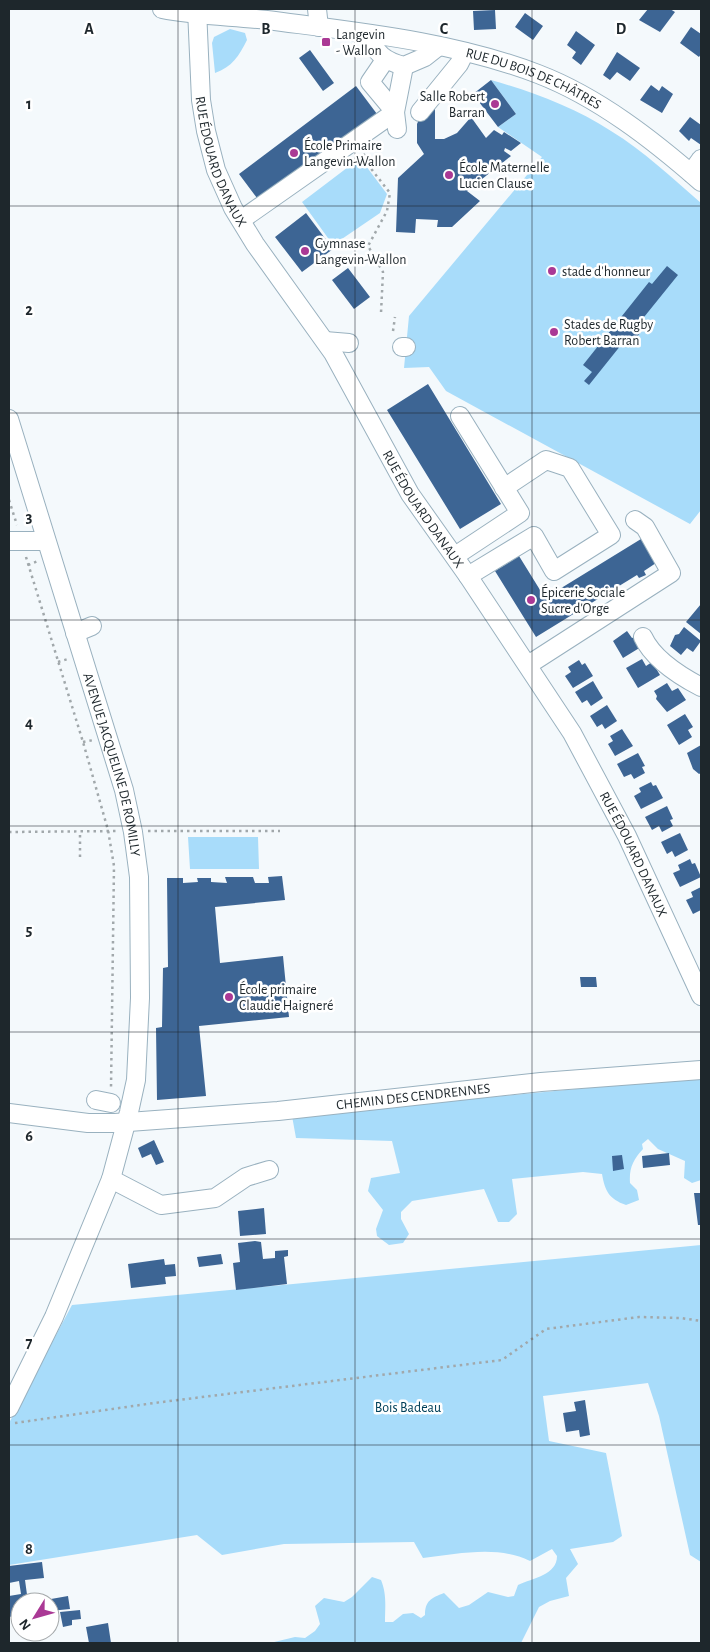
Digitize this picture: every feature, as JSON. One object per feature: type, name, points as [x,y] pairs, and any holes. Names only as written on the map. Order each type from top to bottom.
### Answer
[{"type":"street","name":"RUE DU BOIS DE CHÂTRES","points":[[162,9],[252,18],[439,46],[511,65],[565,86],[624,121],[698,171]]},
{"type":"street","points":[[317,9],[319,27]]},
{"type":"street","name":"RUE ÉDOUARD DANAUX","points":[[198,12],[201,100],[206,131],[216,170],[241,220],[325,341],[410,494],[455,556],[572,733],[627,836],[701,996]]},
{"type":"street","points":[[370,35],[373,46],[385,60],[404,66],[425,57],[439,46]]},
{"type":"street","points":[[420,112],[459,64],[465,52]]},
{"type":"street","points":[[385,60],[368,80],[396,121]]},
{"type":"street","points":[[241,220],[396,121],[404,66]]},
{"type":"street","points":[[325,341],[349,343]]},
{"type":"street","points":[[455,556],[520,513],[460,416]]},
{"type":"street","name":"AVENUE JACQUELINE DE ROMILLY","points":[[9,418],[46,541],[84,630],[133,832],[139,877],[140,1035],[136,1080],[111,1179],[54,1317],[9,1408]]},
{"type":"street","points":[[504,488],[546,460],[570,468],[612,535]]},
{"type":"street","points":[[468,576],[534,536],[554,571],[612,535],[632,515],[645,527],[671,573],[528,665]]},
{"type":"street","points":[[15,541],[46,541]]},
{"type":"street","points":[[643,637],[648,649],[688,680],[701,686]]},
{"type":"street","name":"CHEMIN DES CENDRENNES","points":[[9,1113],[88,1123],[126,1122],[278,1111],[541,1082],[701,1070]]},
{"type":"street","points":[[111,1179],[161,1205],[215,1198],[246,1177],[269,1170]]},
{"type":"path","points":[[369,150],[362,156],[390,193],[387,211],[368,246],[383,272],[381,313]]},
{"type":"path","points":[[393,331],[394,317]]},
{"type":"path","name":"AVENUE JACQUELINE DE ROMILLY","points":[[9,500],[15,541],[108,830],[114,866],[115,910],[104,1101]]},
{"type":"path","points":[[9,832],[108,830],[133,832],[280,831]]},
{"type":"path","points":[[80,832],[80,857]]},
{"type":"path","points":[[9,1424],[154,1403],[502,1360],[546,1329],[640,1317],[681,1318],[701,1321]]},
{"type":"green space","points":[[230,29],[245,33],[247,40],[234,60],[226,68],[215,73],[212,43],[214,37]]},
{"type":"green space","name":"Stades de Rugby Robert Barran","points":[[491,80],[553,101],[597,122],[646,156],[701,203],[701,510],[690,524],[446,391],[429,367],[404,368],[409,316],[542,157],[498,127],[516,114]]},
{"type":"green space","points":[[360,158],[387,194],[380,213],[333,245],[302,202]]},
{"type":"green space","points":[[188,837],[258,837],[259,869],[190,869]]},
{"type":"green space","points":[[701,1077],[701,1180],[692,1183],[684,1178],[685,1161],[658,1149],[648,1139],[642,1144],[643,1149],[634,1161],[630,1173],[630,1183],[637,1190],[639,1200],[626,1205],[616,1200],[606,1190],[602,1174],[583,1172],[512,1179],[517,1214],[509,1222],[498,1222],[484,1189],[412,1201],[401,1212],[401,1219],[409,1234],[403,1243],[389,1245],[377,1236],[376,1229],[383,1210],[368,1191],[371,1178],[400,1173],[392,1141],[296,1138],[292,1116]]},
{"type":"green space","name":"Bois Badeau","points":[[701,1245],[701,1562],[690,1555],[659,1416],[648,1383],[543,1396],[549,1441],[606,1453],[622,1536],[613,1542],[570,1549],[578,1564],[566,1578],[569,1596],[550,1601],[539,1607],[521,1643],[270,1643],[295,1637],[305,1638],[315,1631],[320,1624],[315,1606],[324,1598],[344,1602],[352,1597],[372,1577],[381,1580],[383,1585],[385,1622],[393,1622],[403,1614],[413,1613],[421,1618],[425,1615],[428,1603],[444,1593],[459,1608],[469,1605],[488,1592],[508,1597],[514,1596],[518,1585],[543,1575],[553,1568],[557,1556],[552,1549],[530,1561],[504,1553],[491,1552],[423,1558],[414,1542],[284,1544],[222,1555],[197,1535],[9,1565],[9,1423],[72,1305]]},
{"type":"building","points":[[648,9],[670,9],[675,12],[660,32],[639,20]]},
{"type":"building","points":[[495,10],[496,29],[474,30],[473,11]]},
{"type":"building","points":[[525,13],[543,26],[533,40],[515,27]]},
{"type":"building","points":[[691,27],[701,34],[701,54],[699,57],[680,43]]},
{"type":"building","points":[[576,31],[595,45],[581,65],[572,58],[576,52],[567,45]]},
{"type":"building","points":[[310,50],[334,83],[323,91],[299,58]]},
{"type":"building","points":[[617,52],[640,68],[630,81],[617,72],[610,80],[603,75]]},
{"type":"building","points":[[491,80],[516,114],[498,127],[473,94]]},
{"type":"building","points":[[651,85],[659,91],[662,86],[673,94],[662,113],[640,100]]},
{"type":"building","points":[[356,86],[377,114],[260,202],[239,174]]},
{"type":"building","points":[[435,101],[435,139],[444,139],[457,133],[471,117],[486,138],[494,130],[502,135],[504,132],[521,143],[511,151],[505,148],[504,151],[511,156],[467,191],[480,201],[452,227],[437,227],[438,220],[416,219],[415,233],[396,232],[398,178],[424,154],[417,143],[417,124],[420,117]]},
{"type":"building","points":[[690,117],[701,125],[701,145],[691,138],[689,141],[679,131]]},
{"type":"building","points":[[306,213],[333,249],[302,272],[275,237]]},
{"type":"building","points":[[667,266],[678,275],[636,327],[641,332],[630,345],[625,340],[589,385],[584,381],[592,372],[583,365],[649,282],[652,284]]},
{"type":"building","points":[[348,268],[370,297],[354,309],[332,280]]},
{"type":"building","points":[[428,384],[501,504],[460,529],[387,410]]},
{"type":"building","points":[[641,539],[656,563],[644,571],[646,575],[639,578],[637,575],[536,637],[495,571],[519,556],[545,598]]},
{"type":"building","points":[[701,604],[701,634],[686,622]]},
{"type":"building","points":[[684,627],[701,641],[693,652],[687,648],[681,655],[670,646],[675,635],[679,634]]},
{"type":"building","points":[[627,631],[632,638],[635,637],[641,647],[623,658],[613,641]]},
{"type":"building","points":[[642,659],[646,666],[652,662],[660,675],[638,688],[626,668]]},
{"type":"building","points":[[579,660],[582,665],[585,663],[593,676],[573,688],[565,676],[571,672],[568,667]]},
{"type":"building","points":[[593,681],[603,698],[591,706],[587,700],[582,703],[575,692]]},
{"type":"building","points":[[667,683],[672,691],[678,688],[686,700],[667,712],[656,699],[657,696],[654,691]]},
{"type":"building","points":[[607,705],[617,721],[605,729],[602,724],[597,727],[590,716]]},
{"type":"building","points":[[685,714],[693,727],[688,730],[692,737],[679,745],[667,725]]},
{"type":"building","points":[[622,729],[633,746],[615,756],[608,744],[613,741],[610,736]]},
{"type":"building","points":[[701,745],[701,773],[699,774],[693,769],[687,753]]},
{"type":"building","points":[[638,753],[645,766],[642,767],[645,773],[634,779],[631,774],[624,777],[617,764]]},
{"type":"building","points":[[651,782],[653,786],[656,785],[663,798],[641,809],[634,796],[641,792],[639,788]]},
{"type":"building","points":[[667,806],[673,819],[670,820],[673,826],[662,832],[659,826],[652,830],[645,817]]},
{"type":"building","points":[[680,833],[688,850],[675,857],[672,851],[667,854],[661,842]]},
{"type":"building","points":[[690,859],[692,864],[695,863],[701,877],[680,887],[673,873],[680,870],[678,865]]},
{"type":"building","points":[[282,876],[285,900],[215,907],[220,963],[283,956],[289,1017],[199,1026],[206,1096],[157,1100],[156,1028],[162,1027],[163,968],[168,967],[167,878],[183,878],[183,883],[198,882],[197,878],[211,878],[211,882],[227,883],[225,877],[253,877],[255,883],[269,883],[268,877]]},
{"type":"building","points":[[701,887],[701,910],[693,914],[686,900],[693,897],[691,892]]},
{"type":"building","points":[[580,977],[596,977],[597,987],[581,987]]},
{"type":"building","points":[[154,1140],[164,1162],[156,1165],[151,1154],[142,1158],[138,1148]]},
{"type":"building","points":[[669,1153],[670,1165],[643,1168],[642,1156]]},
{"type":"building","points":[[622,1155],[624,1169],[613,1171],[612,1156]]},
{"type":"building","points":[[694,1193],[701,1193],[701,1225],[698,1225]]},
{"type":"building","points":[[264,1208],[266,1234],[240,1236],[238,1211]]},
{"type":"building","points":[[261,1242],[263,1259],[275,1258],[275,1251],[288,1250],[288,1256],[284,1257],[287,1284],[236,1290],[233,1263],[240,1262],[238,1243]]},
{"type":"building","points":[[221,1254],[223,1264],[199,1267],[197,1257]]},
{"type":"building","points":[[164,1259],[165,1265],[175,1264],[176,1276],[165,1277],[166,1284],[131,1288],[128,1264]]},
{"type":"building","points":[[585,1400],[590,1435],[580,1437],[579,1430],[566,1432],[563,1413],[576,1411],[574,1402]]},
{"type":"building","points":[[42,1562],[44,1578],[25,1580],[27,1592],[21,1592],[19,1581],[9,1583],[9,1566]]},
{"type":"building","points":[[9,1596],[10,1596],[9,1617]]},
{"type":"building","points":[[68,1596],[70,1609],[60,1610],[60,1597]]},
{"type":"building","points":[[80,1610],[81,1619],[72,1620],[72,1625],[63,1627],[60,1612]]},
{"type":"building","points":[[108,1623],[111,1643],[89,1643],[86,1627]]},
{"type":"place","name":"Langevin - Wallon","points":[[326,42]]},
{"type":"place","name":"Salle Robert Barran","points":[[495,104]]},
{"type":"place","name":"École Primaire Langevin-Wallon","points":[[294,153]]},
{"type":"place","name":"École Maternelle Lucien Clause","points":[[449,175]]},
{"type":"place","name":"Gymnase Langevin-Wallon","points":[[305,251]]},
{"type":"place","name":"stade d'honneur","points":[[552,271]]},
{"type":"place","name":"Stades de Rugby Robert Barran","points":[[554,332]]},
{"type":"place","name":"Épicerie Sociale Sucre d'Orge","points":[[531,600]]},
{"type":"place","name":"École primaire Claudie Haigneré","points":[[229,997]]}]
